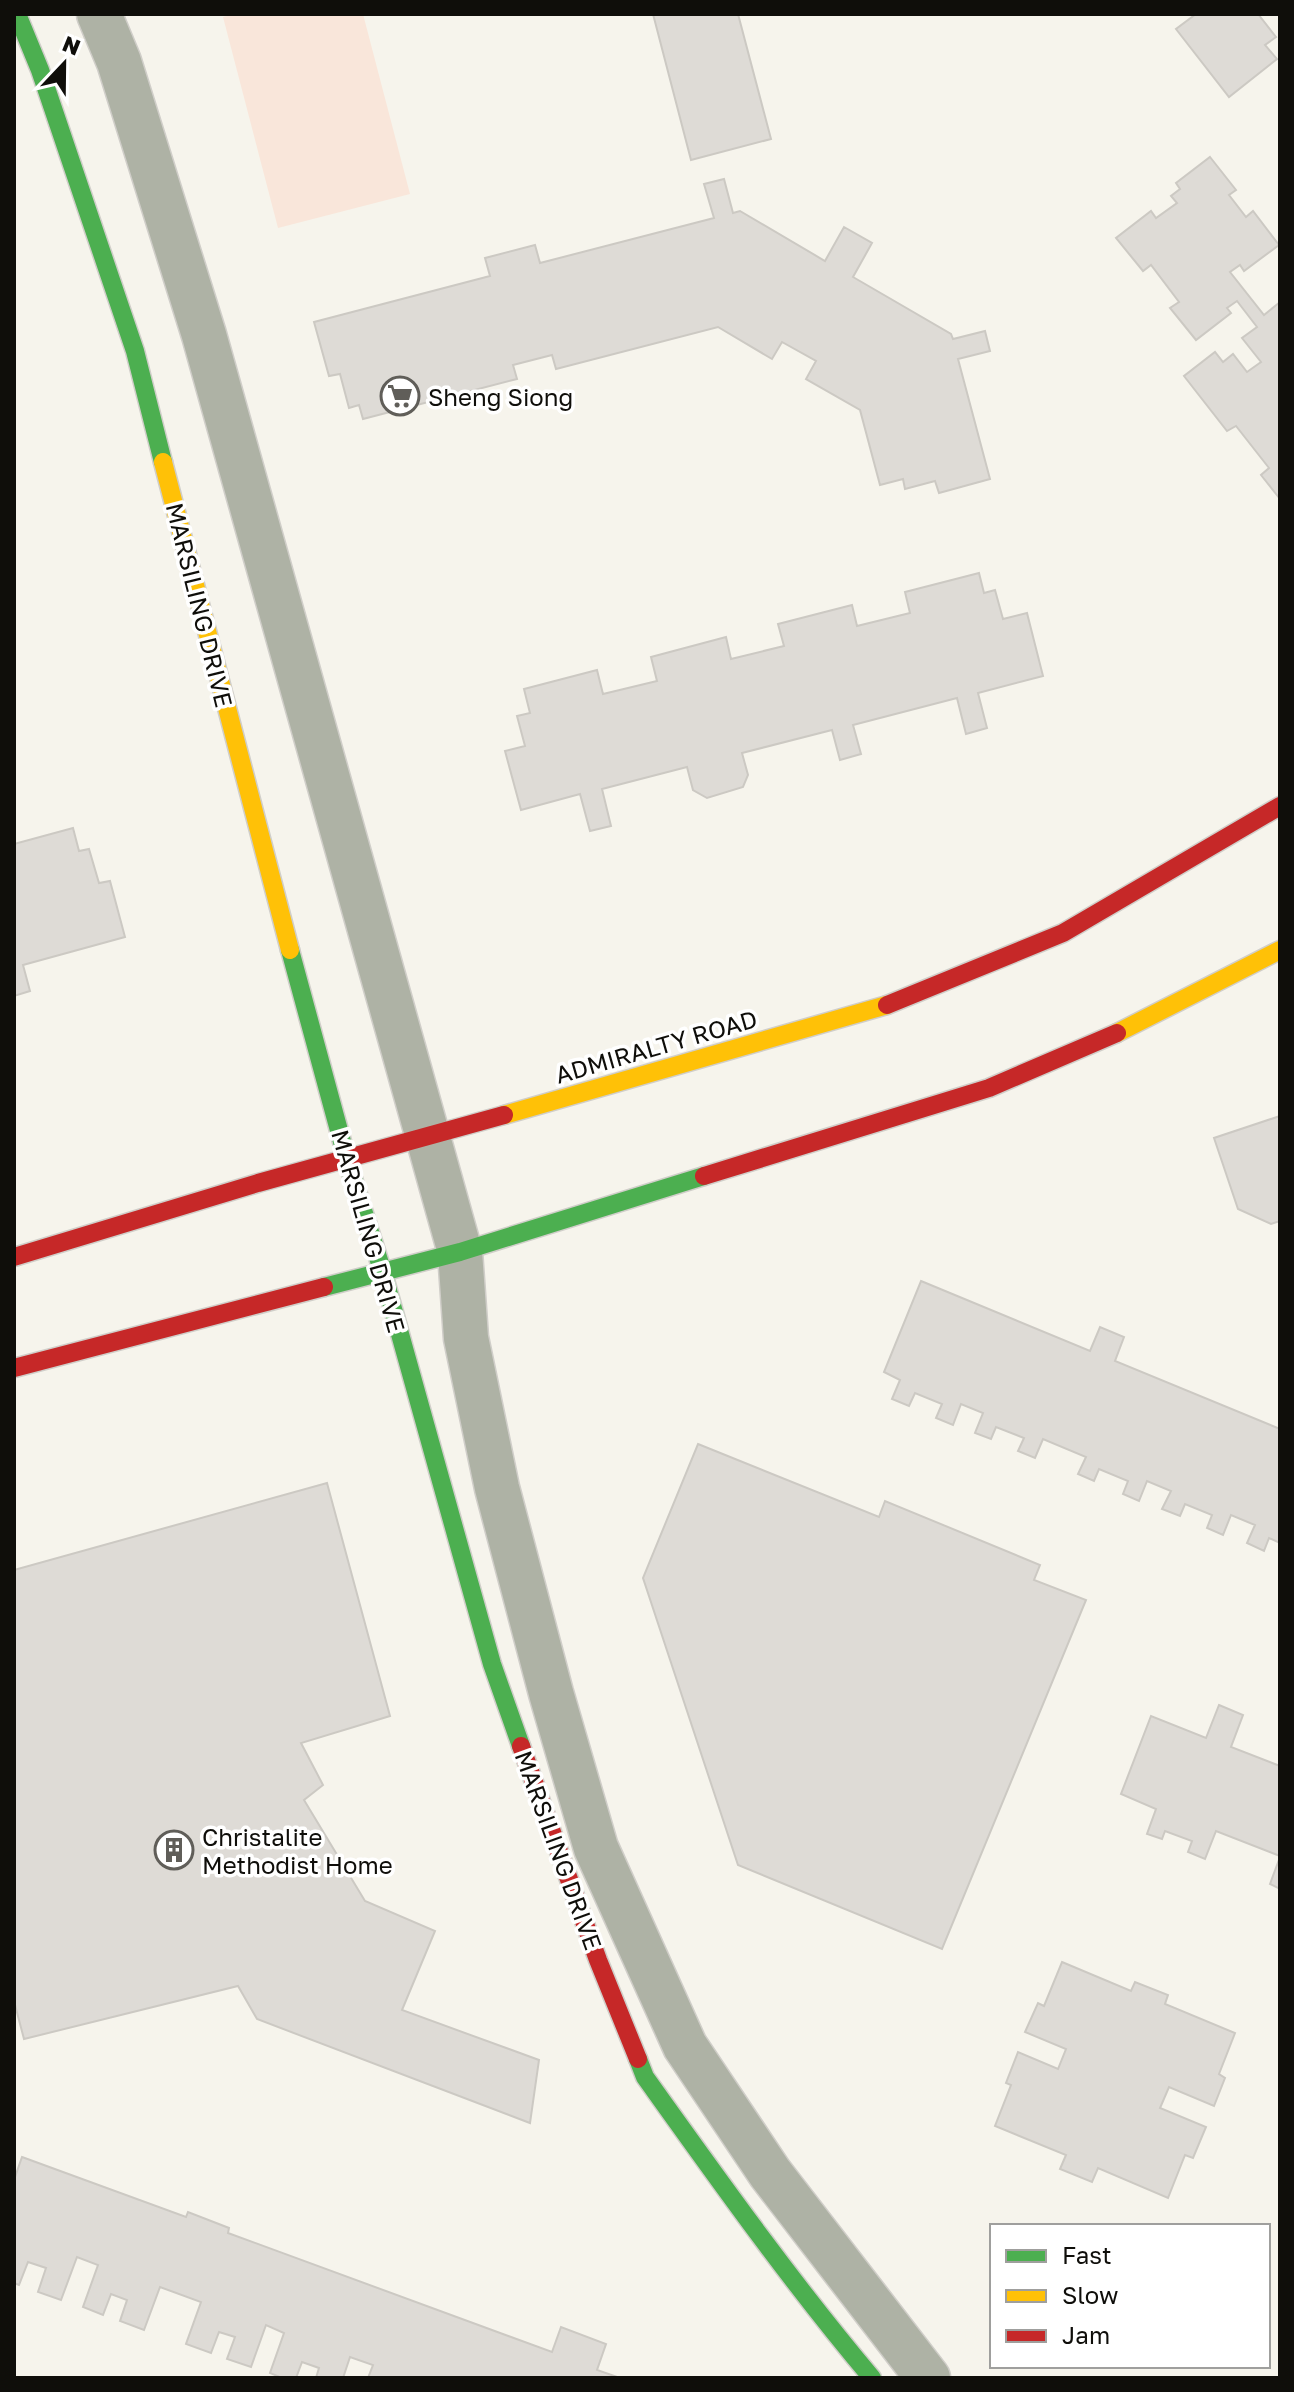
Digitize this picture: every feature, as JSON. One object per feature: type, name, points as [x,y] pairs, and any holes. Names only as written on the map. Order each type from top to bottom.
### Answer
[{"type":"main road","name":"MARSILING DRIVE","points":[[17,14],[40,70],[135,351],[347,1160],[383,1273],[492,1664],[598,1960],[645,2077],[744,2215],[872,2378]]},
{"type":"main road","name":"ADMIRALTY ROAD","points":[[14,1257],[258,1183],[888,1005],[1063,933],[1280,806]]},
{"type":"main road","points":[[14,1368],[460,1252],[989,1088],[1115,1034],[1280,950]]},
{"type":"street","name":"MARSILING DRIVE","points":[[99,14],[119,62],[204,335],[460,1252],[466,1338],[497,1488],[596,1848],[685,2046],[770,2173],[928,2378]]},
{"type":"shaded area","points":[[236,14],[363,14],[410,194],[278,228],[223,17]]},
{"type":"building","points":[[653,14],[738,14],[771,139],[691,160]]},
{"type":"building","points":[[1196,14],[1258,14],[1276,37],[1265,45],[1277,59],[1229,97],[1176,29]]},
{"type":"building","points":[[1210,157],[1236,190],[1229,195],[1246,217],[1253,211],[1279,245],[1244,271],[1240,265],[1230,272],[1264,315],[1280,302],[1280,499],[1261,475],[1269,468],[1236,426],[1227,431],[1184,376],[1215,352],[1223,362],[1233,354],[1247,372],[1261,362],[1242,338],[1257,327],[1237,301],[1227,308],[1231,313],[1196,340],[1170,308],[1179,302],[1151,265],[1143,271],[1116,238],[1151,211],[1156,218],[1177,203],[1171,196],[1180,189],[1176,183]]},
{"type":"building","points":[[724,179],[733,213],[740,211],[825,261],[844,227],[872,243],[853,277],[951,334],[953,339],[985,331],[990,351],[958,359],[990,479],[939,493],[935,481],[905,489],[903,479],[880,485],[860,410],[806,379],[816,361],[782,342],[772,359],[718,327],[556,369],[552,355],[513,365],[517,379],[363,419],[359,405],[349,408],[340,374],[329,376],[314,322],[490,276],[485,258],[535,245],[540,263],[714,218],[704,184]]},
{"type":"building","points":[[979,573],[984,593],[995,590],[1003,619],[1027,613],[1043,676],[978,693],[987,728],[966,734],[957,698],[853,725],[861,754],[840,760],[832,730],[742,753],[748,775],[743,787],[707,798],[693,790],[687,767],[602,789],[611,826],[590,831],[580,794],[521,810],[505,751],[525,746],[517,716],[530,713],[524,689],[597,670],[603,694],[657,681],[651,657],[726,637],[731,659],[784,646],[778,624],[852,605],[857,626],[910,613],[905,592]]},
{"type":"building","points":[[73,828],[79,851],[89,849],[99,883],[110,881],[125,937],[23,965],[30,991],[14,996],[14,844]]},
{"type":"building","points":[[1280,1116],[1280,1221],[1271,1224],[1238,1209],[1214,1138]]},
{"type":"building","points":[[921,1281],[1090,1351],[1100,1327],[1124,1337],[1115,1361],[1280,1429],[1280,1543],[1269,1538],[1264,1551],[1247,1543],[1255,1525],[1231,1515],[1223,1535],[1207,1528],[1212,1515],[1185,1504],[1180,1516],[1162,1509],[1171,1491],[1147,1481],[1139,1501],[1123,1494],[1128,1481],[1099,1469],[1094,1481],[1078,1474],[1086,1457],[1043,1439],[1035,1458],[1018,1451],[1024,1438],[996,1427],[991,1439],[975,1433],[983,1413],[961,1404],[953,1425],[936,1418],[942,1404],[915,1393],[909,1406],[892,1399],[900,1380],[884,1372]]},
{"type":"building","points":[[698,1444],[879,1517],[885,1501],[1040,1565],[1034,1580],[1086,1600],[942,1949],[738,1865],[643,1578]]},
{"type":"building","name":"Christalite Methodist Home","points":[[327,1483],[390,1716],[301,1743],[323,1785],[304,1800],[365,1901],[435,1931],[402,2010],[539,2060],[530,2123],[257,2019],[238,1986],[24,2039],[14,2001],[14,1570]]},
{"type":"building","points":[[1219,1705],[1243,1715],[1231,1747],[1280,1766],[1280,1856],[1216,1831],[1205,1859],[1188,1852],[1192,1841],[1165,1831],[1162,1839],[1147,1834],[1156,1809],[1121,1794],[1151,1716],[1206,1738]]},
{"type":"building","points":[[1280,1857],[1280,1889],[1270,1884]]},
{"type":"building","points":[[1062,1962],[1131,1991],[1135,1982],[1168,1995],[1165,2004],[1235,2033],[1219,2074],[1225,2078],[1214,2106],[1169,2087],[1160,2108],[1206,2127],[1193,2158],[1185,2155],[1168,2198],[1098,2168],[1092,2182],[1060,2169],[1066,2155],[995,2126],[1011,2085],[1006,2083],[1018,2052],[1058,2069],[1066,2049],[1025,2032],[1038,2003],[1044,2006]]},
{"type":"building","points":[[22,2157],[186,2217],[188,2212],[229,2228],[228,2233],[552,2352],[561,2327],[606,2344],[597,2370],[620,2378],[368,2378],[373,2365],[350,2357],[343,2378],[316,2378],[319,2368],[302,2362],[296,2378],[282,2378],[270,2373],[284,2333],[266,2325],[251,2367],[227,2359],[235,2337],[219,2332],[211,2353],[186,2344],[201,2302],[160,2287],[144,2330],[120,2321],[127,2300],[111,2294],[103,2315],[83,2307],[98,2265],[77,2257],[61,2300],[38,2292],[46,2268],[28,2262],[19,2285],[14,2283],[14,2180]]},
{"type":"traffic: fast","points":[[17,14],[40,70],[135,351],[163,462]]},
{"type":"traffic: fast","points":[[290,950],[492,1664],[521,1746]]},
{"type":"traffic: fast","points":[[324,1287],[460,1252],[704,1176]]},
{"type":"traffic: fast","points":[[638,2059],[645,2077],[728,2192],[872,2378]]},
{"type":"traffic: slow","points":[[163,462],[290,950]]},
{"type":"traffic: slow","points":[[1117,1033],[1280,950]]},
{"type":"traffic: slow","points":[[504,1115],[887,1005]]},
{"type":"traffic: jam","points":[[887,1005],[1063,933],[1280,806]]},
{"type":"traffic: jam","points":[[704,1176],[989,1088],[1117,1033]]},
{"type":"traffic: jam","points":[[14,1257],[258,1183],[504,1115]]},
{"type":"traffic: jam","points":[[14,1368],[324,1287]]},
{"type":"traffic: jam","points":[[521,1746],[598,1960],[638,2059]]},
{"type":"place","name":"Sheng Siong","points":[[400,396]]},
{"type":"place","name":"Christalite Methodist Home","points":[[174,1850]]}]
